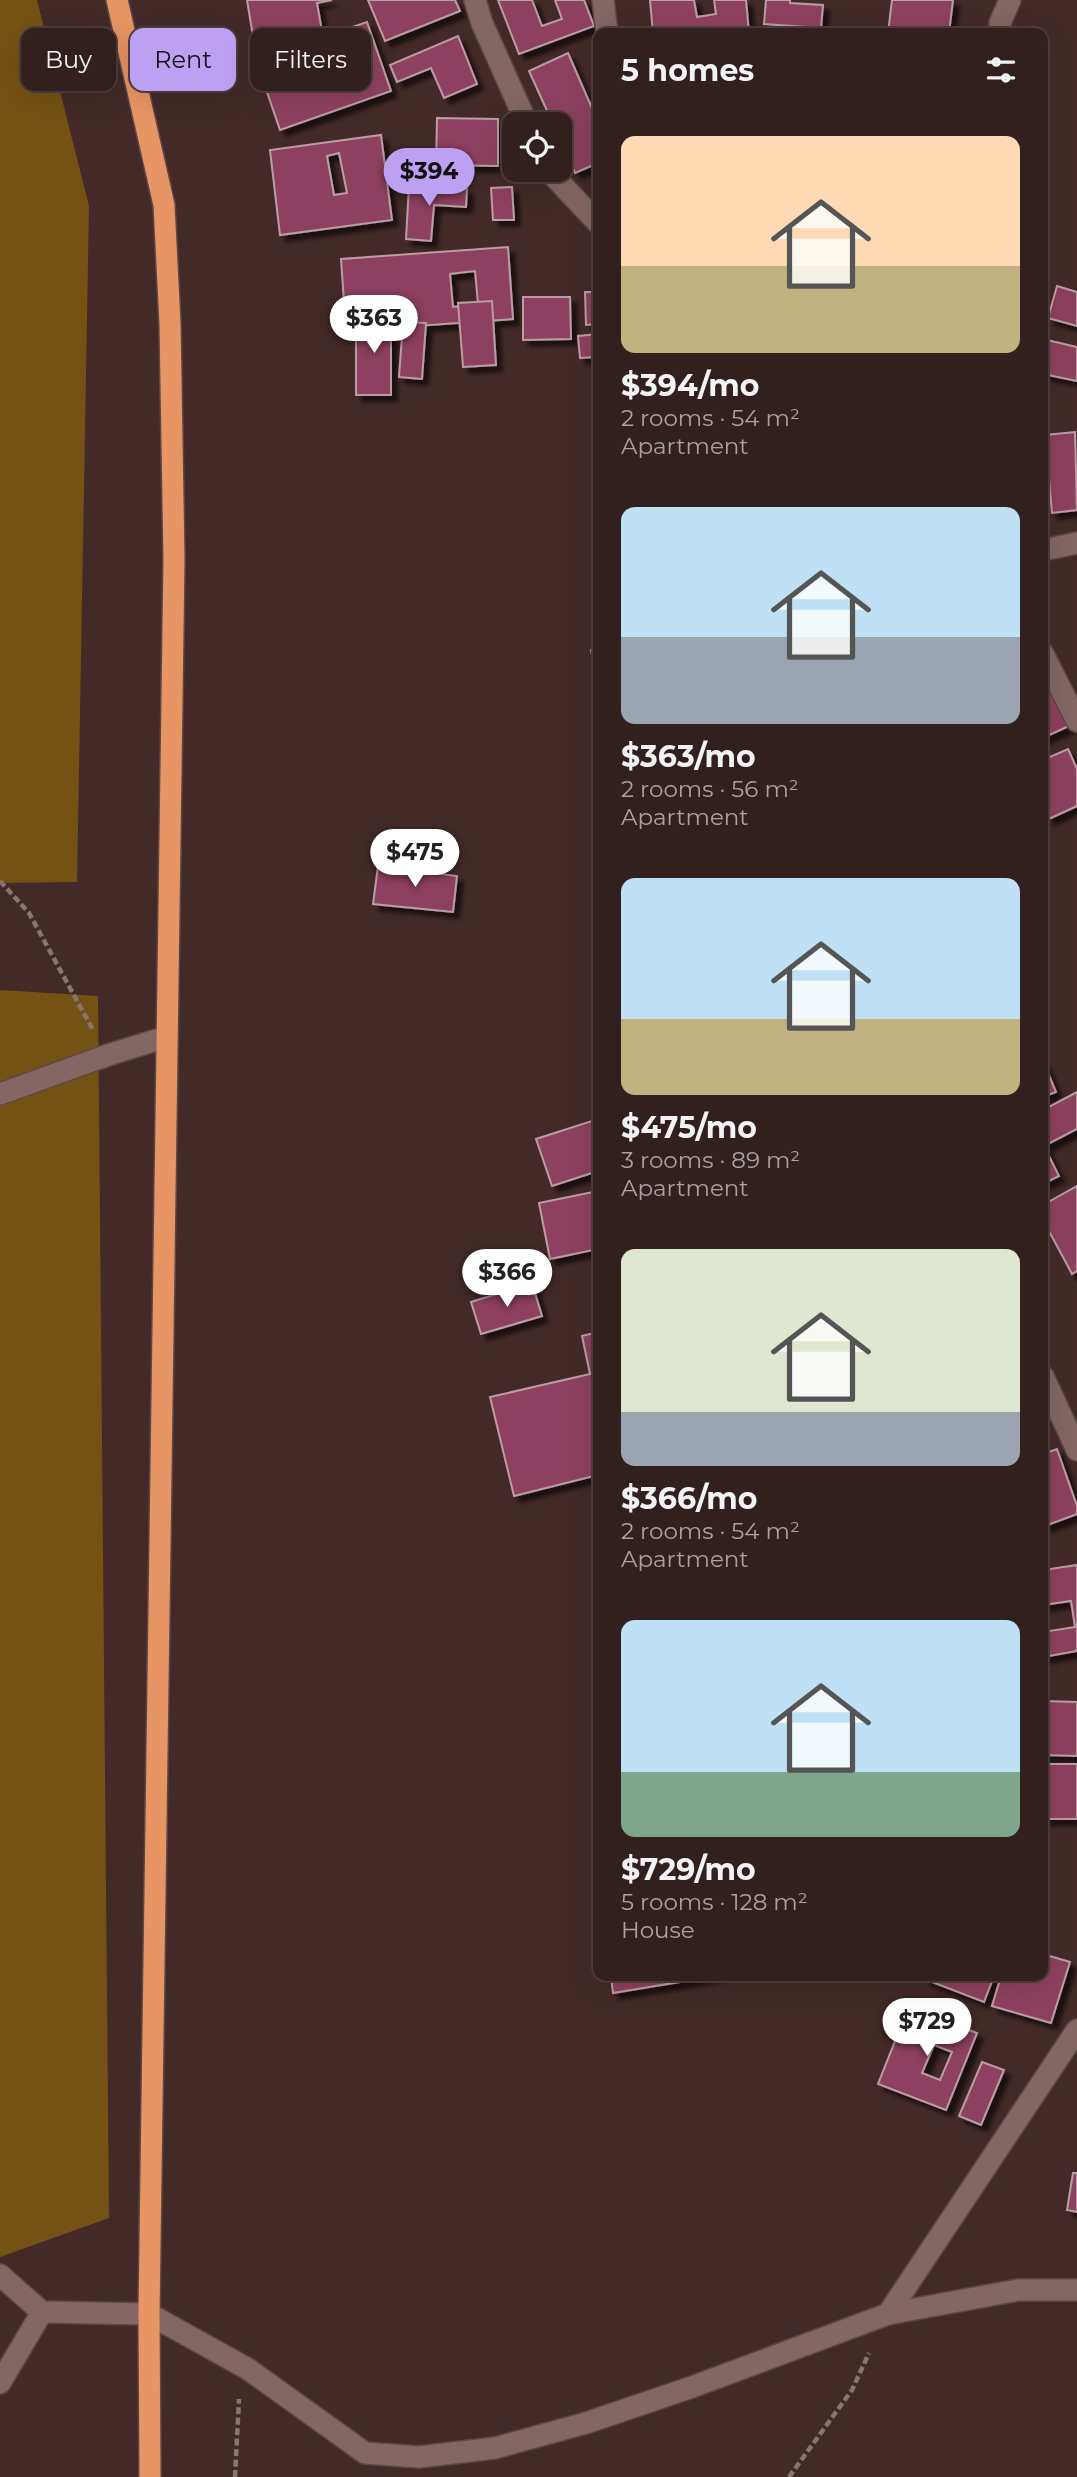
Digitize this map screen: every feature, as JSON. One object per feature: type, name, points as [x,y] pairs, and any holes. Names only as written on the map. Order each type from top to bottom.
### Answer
[{"type":"highway","points":[[117,0],[164,205],[174,559],[149,2314],[150,2477]]},
{"type":"street","points":[[475,0],[482,23],[522,112]]},
{"type":"street","points":[[603,0],[606,28]]},
{"type":"street","points":[[1000,28],[1010,0]]},
{"type":"street","points":[[559,182],[593,218]]},
{"type":"street","points":[[1048,549],[1077,543]]},
{"type":"street","points":[[1048,664],[1077,721]]},
{"type":"street","points":[[0,1094],[166,1037]]},
{"type":"street","points":[[1048,1388],[1077,1450]]},
{"type":"street","points":[[888,2314],[1077,2030]]},
{"type":"street","points":[[0,2275],[42,2312],[149,2314],[248,2369],[365,2453],[419,2457],[495,2448],[586,2423],[692,2387],[888,2314],[1018,2290],[1077,2290]]},
{"type":"street","points":[[0,2383],[42,2312]]},
{"type":"path","points":[[0,881],[29,913],[60,974],[108,1055]]},
{"type":"path","points":[[789,2477],[852,2390],[888,2314]]},
{"type":"path","points":[[235,2477],[240,2382],[248,2369]]},
{"type":"shaded area","points":[[0,0],[37,0],[44,28],[21,28],[21,91],[60,91],[89,206],[77,882],[0,883]]},
{"type":"shaded area","points":[[0,990],[98,996],[109,2218],[0,2257]]},
{"type":"building","points":[[247,0],[332,0],[317,3],[321,28],[252,28]]},
{"type":"building","points":[[368,0],[455,0],[460,11],[385,41]]},
{"type":"building","points":[[498,0],[532,0],[542,26],[562,19],[555,0],[584,0],[594,26],[519,54]]},
{"type":"building","points":[[650,0],[694,0],[697,17],[716,14],[714,0],[746,0],[749,28],[653,28]]},
{"type":"building","points":[[766,0],[823,5],[821,28],[764,24]]},
{"type":"building","points":[[892,0],[953,0],[950,28],[889,28]]},
{"type":"building","points":[[367,22],[369,28],[349,28]]},
{"type":"building","points":[[371,34],[391,91],[280,130],[267,91],[371,91]]},
{"type":"building","points":[[458,36],[477,84],[444,98],[431,68],[397,82],[390,65]]},
{"type":"building","points":[[568,53],[593,110],[593,165],[575,173],[572,166],[572,112],[548,112],[529,71]]},
{"type":"building","points":[[437,118],[498,119],[498,166],[436,165]]},
{"type":"building","points":[[381,135],[392,220],[280,235],[270,150]],"holes":[[[339,153],[347,193],[334,195],[327,156]]]},
{"type":"building","points":[[409,185],[467,189],[466,207],[434,205],[431,241],[406,239]]},
{"type":"building","points":[[512,187],[514,220],[493,220],[491,188]]},
{"type":"building","points":[[508,247],[513,319],[346,331],[341,259]],"holes":[[[475,271],[478,304],[453,307],[450,274]],[[369,299],[402,300],[402,324],[368,324]]]},
{"type":"building","points":[[1057,286],[1077,292],[1077,326],[1048,318]]},
{"type":"building","points":[[585,292],[593,292],[593,324],[586,325]]},
{"type":"building","points":[[523,297],[570,297],[571,339],[523,340]]},
{"type":"building","points":[[492,301],[496,365],[463,367],[458,303]]},
{"type":"building","points":[[391,314],[391,395],[356,395],[356,315]]},
{"type":"building","points":[[403,322],[426,323],[422,379],[399,377]]},
{"type":"building","points":[[593,334],[593,357],[580,358],[578,336]]},
{"type":"building","points":[[1048,340],[1077,347],[1077,381],[1048,375]]},
{"type":"building","points":[[1075,432],[1077,510],[1052,513],[1048,435]]},
{"type":"building","points":[[1048,681],[1071,725],[1048,736]]},
{"type":"building","points":[[1068,749],[1077,769],[1077,806],[1049,819],[1048,817],[1048,758]]},
{"type":"building","points":[[378,866],[457,876],[453,912],[373,904]]},
{"type":"building","points":[[1048,1073],[1056,1092],[1048,1095]]},
{"type":"building","points":[[1077,1092],[1077,1129],[1048,1144],[1048,1107]]},
{"type":"building","points":[[593,1121],[593,1173],[552,1186],[536,1139]]},
{"type":"building","points":[[1048,1154],[1059,1176],[1048,1182]]},
{"type":"building","points":[[1077,1186],[1077,1271],[1072,1274],[1048,1229],[1048,1202]]},
{"type":"building","points":[[593,1192],[593,1250],[550,1259],[539,1203]]},
{"type":"building","points":[[532,1283],[542,1316],[481,1334],[471,1302]]},
{"type":"building","points":[[593,1333],[593,1476],[514,1496],[490,1397],[590,1374],[582,1336]]},
{"type":"building","points":[[1057,1449],[1077,1506],[1077,1514],[1048,1525],[1048,1452]]},
{"type":"building","points":[[1077,1565],[1077,1651],[1048,1656],[1048,1631],[1075,1627],[1071,1601],[1048,1604],[1048,1569]]},
{"type":"building","points":[[1048,1701],[1077,1702],[1077,1756],[1048,1755]]},
{"type":"building","points":[[1048,1764],[1077,1764],[1077,1819],[1048,1819]]},
{"type":"building","points":[[1048,1955],[1070,1962],[1051,2023],[992,2006],[1000,1981],[1048,1981]]},
{"type":"building","points":[[612,1981],[686,1981],[613,1993]]},
{"type":"building","points":[[929,1981],[992,1981],[984,2002]]},
{"type":"building","points":[[909,2006],[977,2033],[946,2110],[878,2084]],"holes":[[[934,2045],[952,2052],[940,2080],[922,2073]]]},
{"type":"building","points":[[982,2062],[1004,2070],[981,2125],[959,2116]]},
{"type":"building","points":[[1073,2173],[1077,2173],[1077,2212],[1067,2210]]}]
